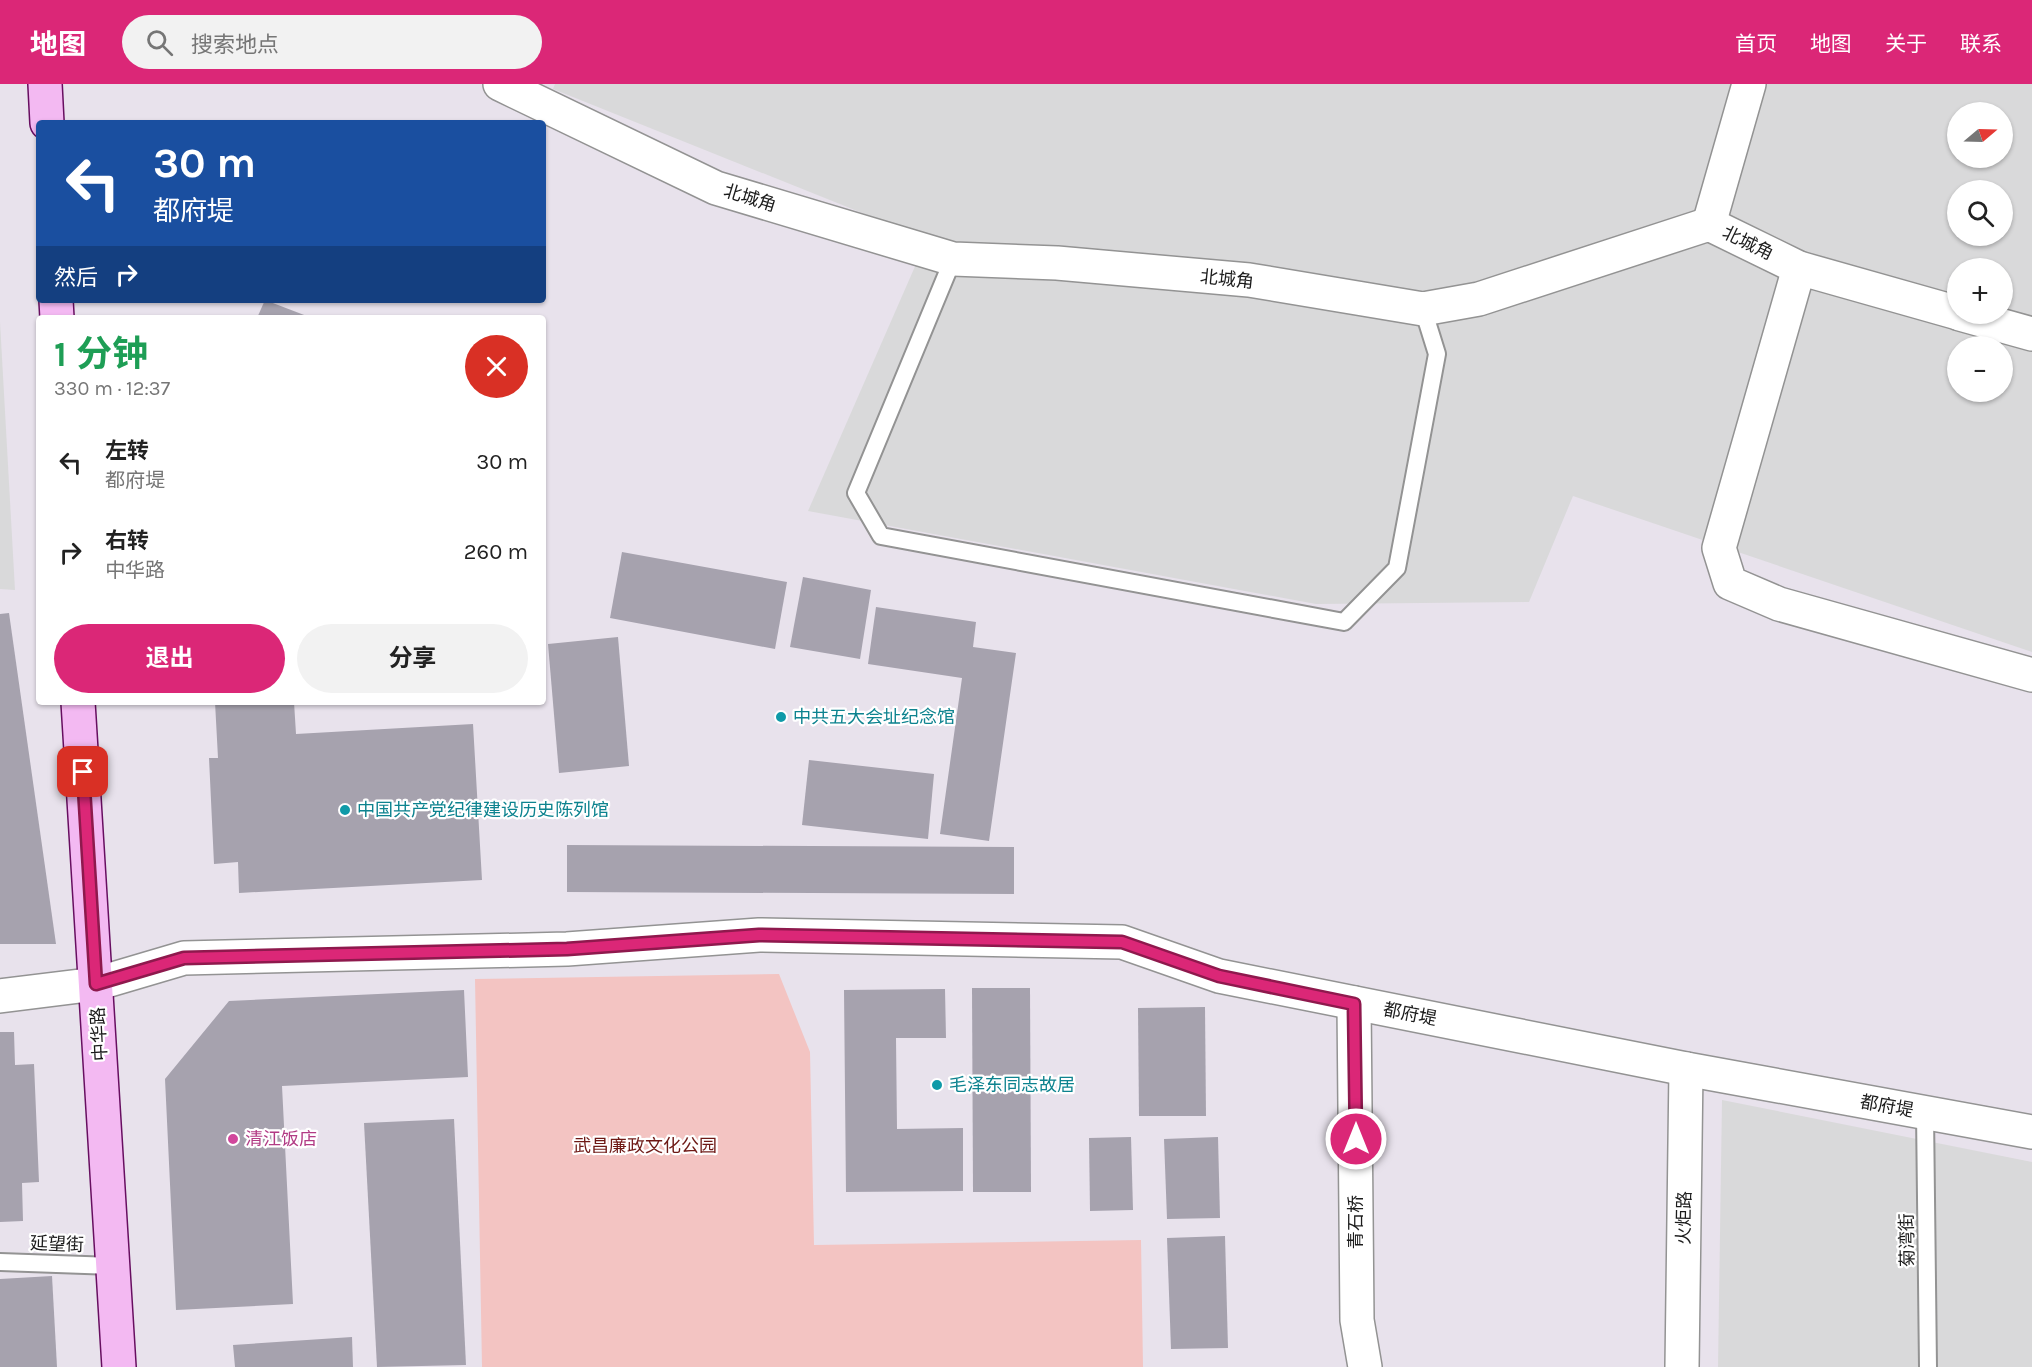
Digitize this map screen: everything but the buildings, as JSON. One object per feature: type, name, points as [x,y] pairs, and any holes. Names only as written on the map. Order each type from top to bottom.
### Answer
[{"type":"street","points":[[45,84],[47,120]]},
{"type":"street","name":"北城角","points":[[500,84],[716,188],[953,259],[1057,263],[1249,280],[1424,309],[1479,299],[1709,224],[1799,268],[1947,310]]},
{"type":"street","points":[[1709,224],[1749,84]]},
{"type":"street","points":[[1799,268],[1719,548],[1730,583],[1779,604],[2032,675]]},
{"type":"street","name":"北城角","points":[[1997,324],[2032,334]]},
{"type":"street","name":"中华路","points":[[78,705],[119,1367]]},
{"type":"street","name":"都府堤","points":[[0,996],[96,984],[184,958],[567,949],[759,935],[1122,942],[1219,976],[1686,1069],[2032,1132]]},
{"type":"street","name":"青石桥","points":[[1354,1004],[1357,1320],[1365,1367]]},
{"type":"street","name":"火炬路","points":[[1683,1367],[1686,1069]]},
{"type":"lane","points":[[953,259],[856,493],[881,536],[1344,622],[1396,568],[1437,354],[1424,309]]},
{"type":"lane","name":"菊湾街","points":[[1924,1113],[1928,1367]]},
{"type":"lane","name":"延望街","points":[[0,1262],[114,1266]]},
{"type":"shaded area","points":[[555,84],[2032,84],[2032,652],[1573,496],[1529,602],[1316,604],[808,511],[927,239],[553,89]]},
{"type":"shaded area","points":[[0,322],[15,590],[0,589]]},
{"type":"shaded area","points":[[1722,1100],[2032,1162],[2032,1367],[1718,1367]]},
{"type":"green space","name":"武昌廉政文化公园","points":[[779,974],[810,1052],[814,1245],[1141,1240],[1143,1367],[482,1367],[475,979]]},
{"type":"place","name":"中共五大会址纪念馆","points":[[781,717]]},
{"type":"place","name":"中国共产党纪律建设历史陈列馆","points":[[345,810]]},
{"type":"place","name":"毛泽东同志故居","points":[[937,1085]]},
{"type":"place","name":"清江饭店","points":[[233,1139]]},
{"type":"route","points":[[83,772],[96,984],[184,958],[567,949],[759,935],[1122,942],[1219,976],[1354,1004],[1356,1139]]}]
